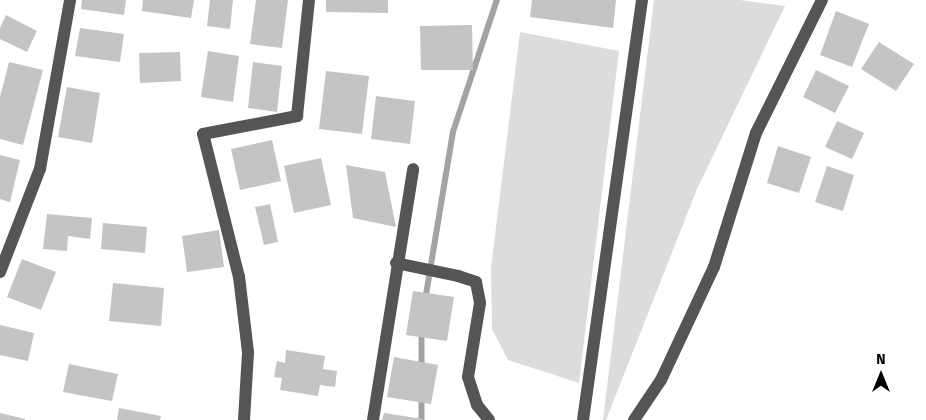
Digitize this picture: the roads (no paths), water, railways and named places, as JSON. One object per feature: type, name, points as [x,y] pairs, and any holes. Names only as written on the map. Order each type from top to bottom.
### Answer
[{"type":"street","points":[[0,272],[40,169],[70,0]]},
{"type":"street","points":[[244,420],[248,352],[239,277],[203,134],[297,116],[309,0]]},
{"type":"street","points":[[583,420],[642,0]]},
{"type":"street","points":[[634,420],[661,380],[714,267],[756,133],[822,0]]},
{"type":"street","points":[[373,420],[396,264],[414,169]]},
{"type":"street","points":[[396,264],[458,276],[476,282],[480,303],[468,377],[477,405],[489,420]]},
{"type":"waterway","points":[[425,301],[453,132],[497,0]]},
{"type":"waterway","points":[[422,330],[422,368]]},
{"type":"waterway","points":[[422,397],[422,420]]}]
